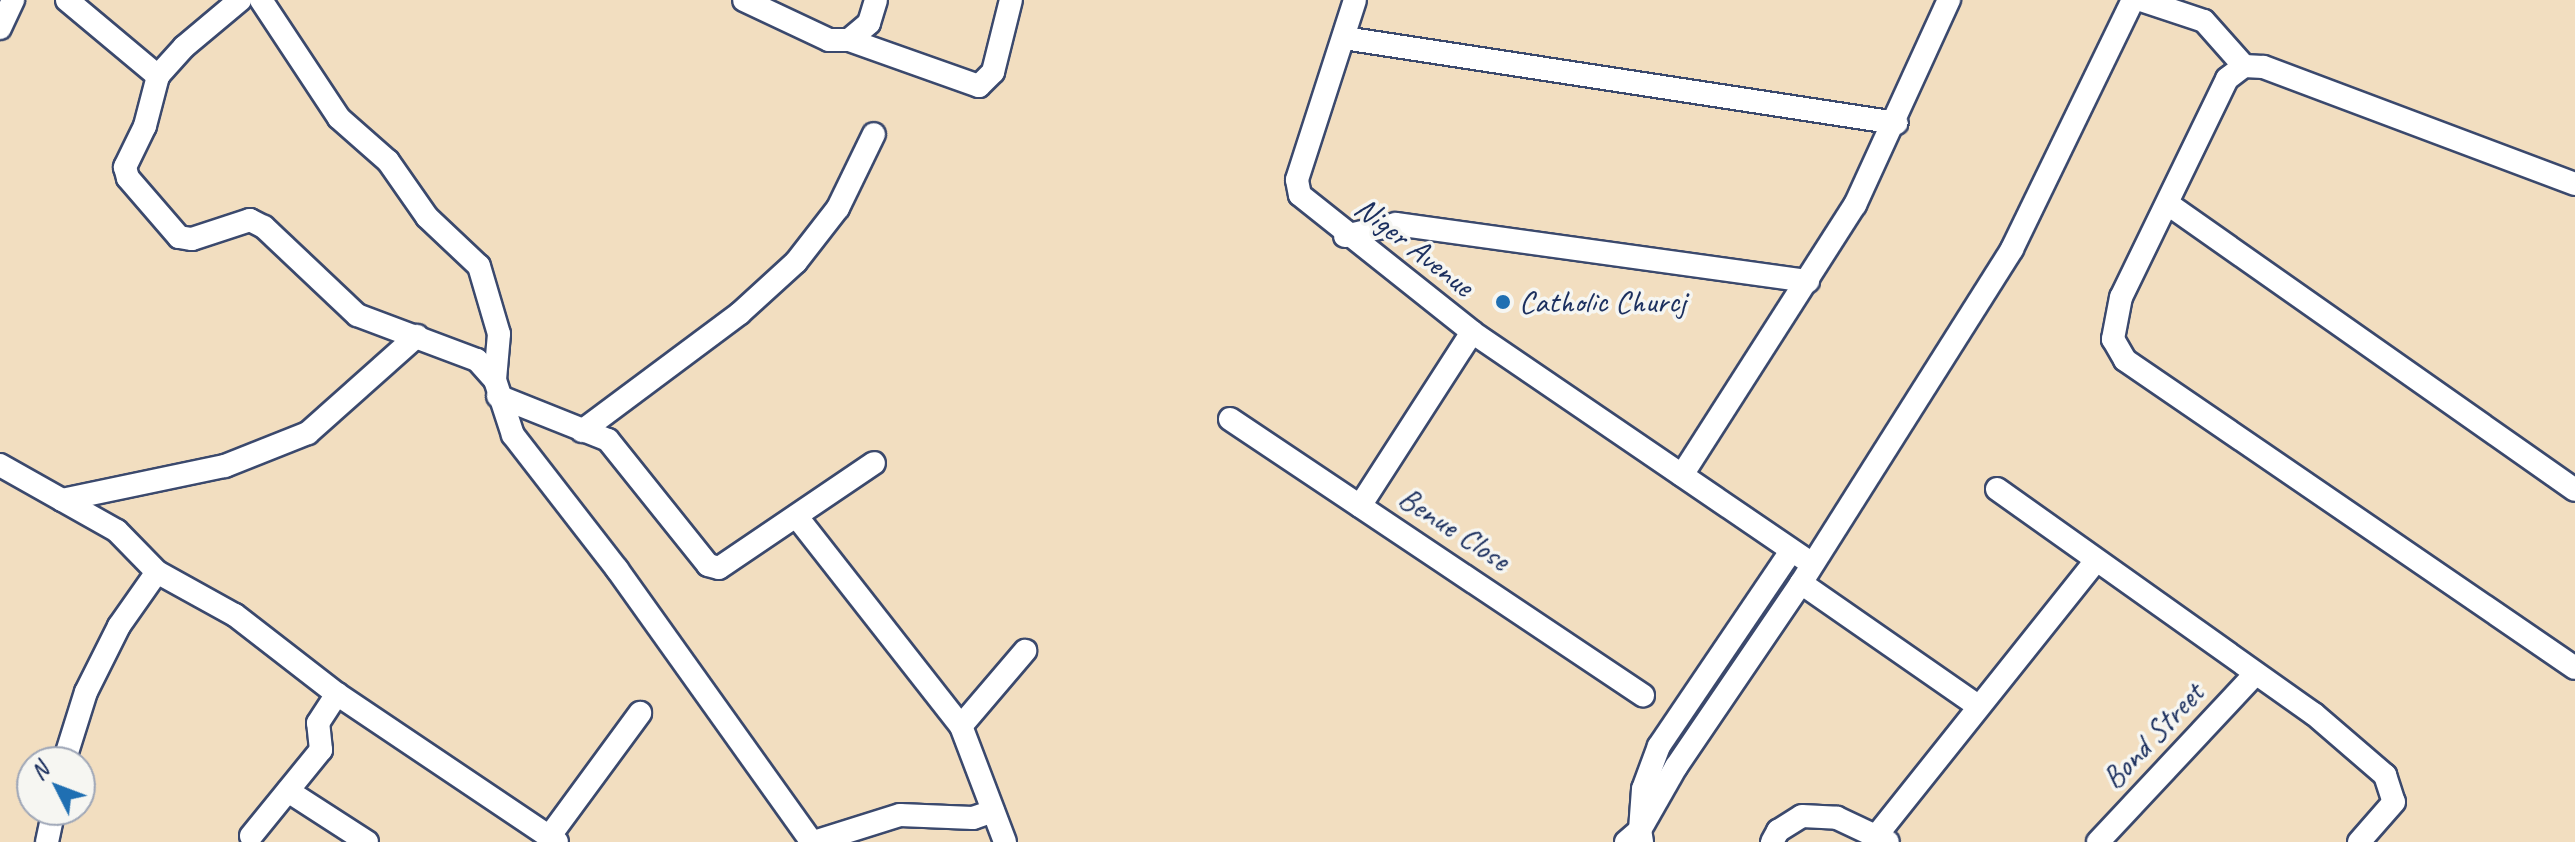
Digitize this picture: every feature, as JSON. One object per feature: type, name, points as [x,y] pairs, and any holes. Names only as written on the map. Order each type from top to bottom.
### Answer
[{"type":"street","points":[[0,28],[13,0]]},
{"type":"street","points":[[67,0],[158,76]]},
{"type":"street","points":[[240,0],[158,76],[145,126],[125,167],[163,221],[179,237],[192,239],[240,222],[264,227],[357,315],[477,360],[496,388],[513,435],[617,569],[813,842],[900,815],[973,818],[993,811]]},
{"type":"street","points":[[261,0],[339,118],[388,161],[427,217],[479,266],[499,334],[496,388]]},
{"type":"street","points":[[744,0],[829,40],[849,40],[979,86],[993,72],[1011,0]]},
{"type":"street","points":[[849,40],[869,23],[876,0]]},
{"type":"street","name":"Niger Avenue","points":[[1355,0],[1297,180],[1308,204],[1345,236],[1472,332],[1785,547],[1806,574],[1978,706]]},
{"type":"street","points":[[1682,475],[1808,281],[1896,123],[1949,0]]},
{"type":"street","points":[[1636,838],[2012,249],[2133,0]]},
{"type":"street","points":[[2141,0],[2204,21],[2244,66]]},
{"type":"street","points":[[1344,38],[1896,123]]},
{"type":"street","points":[[2575,184],[2263,67],[2244,66],[2227,79],[2121,297],[2114,318],[2116,351],[2575,668]]},
{"type":"street","points":[[582,431],[739,314],[796,262],[838,208],[874,134]]},
{"type":"street","points":[[2168,204],[2575,490]]},
{"type":"street","points":[[1345,236],[1396,224],[1808,281]]},
{"type":"street","points":[[1360,506],[1472,332]]},
{"type":"street","points":[[62,500],[225,466],[308,433],[417,336]]},
{"type":"street","points":[[496,388],[612,444],[708,565],[719,568],[734,561],[874,463]]},
{"type":"street","name":"Benue Close","points":[[1230,419],[1643,695]]},
{"type":"street","points":[[0,465],[117,531],[157,572],[235,615],[337,694],[553,839],[640,713]]},
{"type":"street","points":[[1997,489],[2314,714],[2385,775],[2394,802],[2359,842]]},
{"type":"street","points":[[797,517],[961,726],[1005,842]]},
{"type":"street","points":[[1636,838],[1643,789],[1659,746],[1785,547]]},
{"type":"street","points":[[1772,842],[1778,831],[1802,816],[1837,818],[1883,838],[1978,706],[2096,561]]},
{"type":"street","points":[[69,746],[86,692],[119,626],[157,572]]},
{"type":"street","points":[[961,726],[1025,651]]},
{"type":"street","name":"Bond Street","points":[[2098,842],[2255,674]]},
{"type":"street","points":[[251,836],[321,750],[318,723],[337,694]]},
{"type":"street","points":[[288,791],[367,842]]},
{"type":"place","name":"Catholic Churcj","points":[[1503,302]]}]
